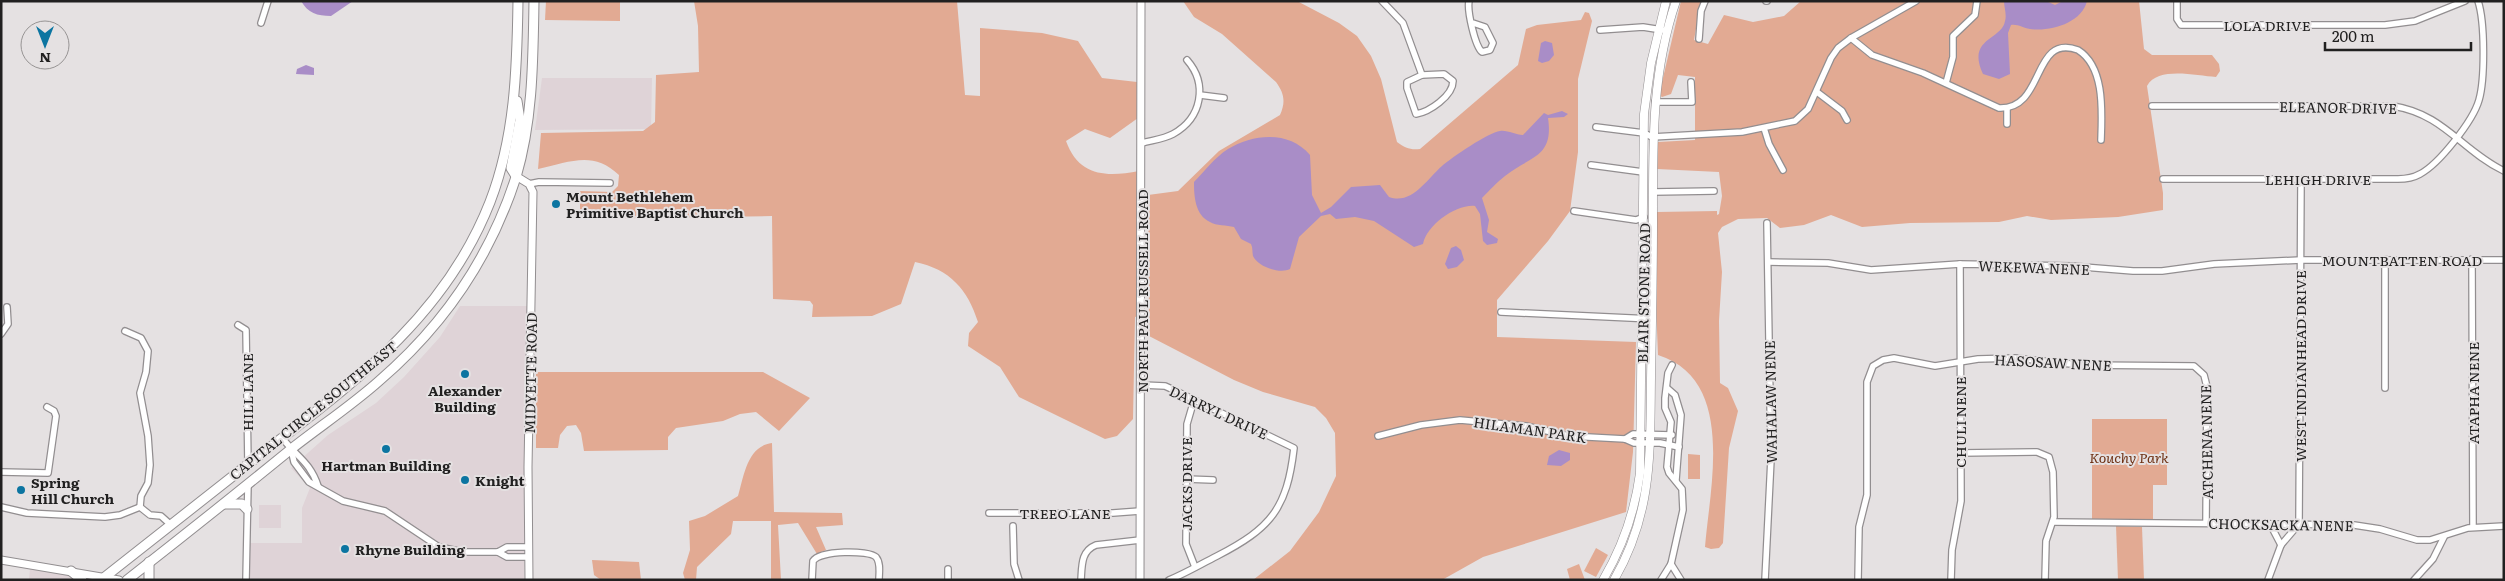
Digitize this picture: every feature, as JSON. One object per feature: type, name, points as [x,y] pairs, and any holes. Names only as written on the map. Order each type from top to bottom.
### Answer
[{"type":"main road","name":"CAPITAL CIRCLE SOUTHEAST","points":[[103,578],[283,439],[384,355],[410,329],[450,278],[466,252],[490,201],[510,130],[516,96],[518,1]]},
{"type":"main road","name":"CAPITAL CIRCLE SOUTHEAST","points":[[127,580],[378,382],[432,330],[470,279],[488,245],[516,176],[532,100],[534,1]]},
{"type":"main road","name":"BLAIR STONE ROAD","points":[[1603,580],[1625,537],[1636,501],[1641,443],[1644,227],[1640,219],[1644,133],[1647,86],[1658,28],[1666,1]]},
{"type":"main road","name":"BLAIR STONE ROAD","points":[[1614,580],[1629,551],[1644,508],[1651,434],[1652,137],[1655,102],[1667,31],[1676,1]]},
{"type":"main road","points":[[516,96],[520,120],[511,169],[516,176]]},
{"type":"main road","points":[[224,504],[242,504],[247,509]]},
{"type":"main road","points":[[149,562],[149,580]]},
{"type":"main road","points":[[71,572],[82,580]]},
{"type":"street","points":[[261,23],[268,1]]},
{"type":"street","name":"NORTH PAUL RUSSELL ROAD","points":[[1140,580],[1142,1]]},
{"type":"street","points":[[1382,1],[1403,23],[1422,75]]},
{"type":"street","points":[[1469,1],[1469,15],[1477,48],[1482,52],[1490,50],[1492,44],[1485,27],[1472,23]]},
{"type":"street","points":[[1698,39],[1701,11],[1705,1]]},
{"type":"street","points":[[1596,127],[1644,133],[1652,137],[1724,134],[1764,128],[1799,119],[1808,109],[1817,92],[1833,54],[1851,38],[1916,1]]},
{"type":"street","points":[[1946,82],[1953,57],[1954,36],[1975,15],[1977,1]]},
{"type":"street","name":"LOLA DRIVE","points":[[2177,1],[2176,19],[2181,25],[2278,25],[2403,23],[2429,17],[2466,1]]},
{"type":"street","name":"LEHIGH DRIVE","points":[[2163,179],[2398,179],[2415,177],[2427,170],[2472,117],[2480,93],[2482,20],[2478,1]]},
{"type":"street","points":[[1600,30],[1643,27],[1667,31]]},
{"type":"street","points":[[1851,38],[1872,55],[1946,82],[1986,104],[2007,109],[2016,106],[2024,100],[2042,64],[2051,53],[2060,49],[2074,48],[2084,54],[2089,60],[2100,89],[2102,98],[2102,140]]},
{"type":"street","points":[[1142,143],[1165,137],[1179,130],[1194,113],[1200,95],[1198,75],[1187,60]]},
{"type":"street","points":[[1444,74],[1453,81],[1453,85],[1433,108],[1416,114],[1407,88],[1407,82],[1422,75],[1444,74]]},
{"type":"street","points":[[1655,102],[1692,102],[1691,82]]},
{"type":"street","points":[[1817,92],[1842,111],[1847,120]]},
{"type":"street","points":[[1200,95],[1224,98]]},
{"type":"street","name":"ELEANOR DRIVE","points":[[2152,106],[2393,106],[2421,113],[2444,126],[2489,163],[2504,170]]},
{"type":"street","points":[[2007,109],[2007,124]]},
{"type":"street","points":[[1764,128],[1769,144],[1783,170]]},
{"type":"street","points":[[1591,165],[1643,172]]},
{"type":"street","points":[[516,176],[529,184],[539,182],[610,183]]},
{"type":"street","name":"WEST INDIANHEAD DRIVE","points":[[2299,524],[2301,179]]},
{"type":"street","name":"MIDYETTE ROAD","points":[[529,184],[532,188],[533,199],[528,467],[529,580]]},
{"type":"street","points":[[1652,192],[1714,191]]},
{"type":"street","points":[[1574,211],[1640,219]]},
{"type":"street","name":"WAHALAW NENE","points":[[1765,580],[1771,459],[1767,223]]},
{"type":"street","points":[[2385,259],[2385,388]]},
{"type":"street","name":"MOUNTBATTEN ROAD","points":[[2301,260],[2504,260]]},
{"type":"street","name":"WEKEWA NENE","points":[[1768,262],[1828,263],[1887,270],[1960,264],[2071,266],[2133,272],[2162,271],[2214,264],[2301,260]]},
{"type":"street","name":"ATAPHA NENE","points":[[2472,260],[2472,527]]},
{"type":"street","name":"CHULI NENE","points":[[1951,580],[1952,550],[1960,512],[1960,264]]},
{"type":"street","points":[[1,334],[8,324],[7,308]]},
{"type":"street","points":[[1501,312],[1652,319]]},
{"type":"street","name":"HILL LANE","points":[[238,325],[246,330],[248,465]]},
{"type":"street","points":[[125,330],[141,338],[148,351],[146,372],[140,393],[148,436],[150,465],[148,483],[141,496],[140,506]]},
{"type":"street","name":"HASOSAW NENE","points":[[1858,580],[1859,528],[1867,495],[1867,382],[1873,366],[1887,359],[1900,359],[1927,366],[2015,358],[2080,365],[2194,366]]},
{"type":"street","points":[[1661,580],[1671,564],[1683,510],[1683,494],[1676,480],[1669,473],[1667,466],[1671,422],[1665,408],[1668,373],[1672,365]]},
{"type":"street","name":"ATCHENA NENE","points":[[2194,366],[2204,375],[2207,387],[2206,523]]},
{"type":"street","name":"DARRYL DRIVE","points":[[1142,385],[1165,386],[1294,448],[1287,490],[1269,520],[1248,539],[1195,567]]},
{"type":"street","points":[[1668,388],[1675,395],[1680,406],[1680,435],[1676,480]]},
{"type":"street","name":"JACKS DRIVE","points":[[1194,400],[1187,424],[1186,544],[1195,567]]},
{"type":"street","points":[[1,472],[48,473],[56,416],[54,411],[46,407]]},
{"type":"street","name":"HILAMAN PARK","points":[[1378,436],[1421,425],[1460,420],[1519,425],[1569,436],[1625,439],[1634,443],[1679,448]]},
{"type":"street","name":"HILAMAN PARK","points":[[1625,439],[1629,435],[1641,434],[1680,435]]},
{"type":"street","points":[[283,439],[291,449],[303,458],[318,486]]},
{"type":"street","points":[[291,449],[294,462],[309,482],[343,501],[385,511],[425,539],[444,549],[463,552],[498,552],[507,547],[529,547]]},
{"type":"street","points":[[1960,453],[2043,454],[2049,457],[2053,472],[2053,522],[2046,541],[2045,580]]},
{"type":"street","points":[[1186,479],[1213,480]]},
{"type":"street","points":[[246,580],[248,484]]},
{"type":"street","points":[[1,507],[27,513],[105,517],[120,515],[140,506]]},
{"type":"street","points":[[140,506],[150,514],[161,516],[171,525]]},
{"type":"street","name":"TREEO LANE","points":[[989,513],[1113,513],[1140,511]]},
{"type":"street","name":"CHOCKSACKA NENE","points":[[2053,522],[2361,526],[2417,540],[2444,537],[2472,527],[2504,526]]},
{"type":"street","points":[[2270,524],[2282,545]]},
{"type":"street","points":[[2268,580],[2282,545],[2299,524]]},
{"type":"street","points":[[1013,526],[1014,564],[1019,580]]},
{"type":"street","points":[[2414,580],[2433,559],[2444,537]]},
{"type":"street","points":[[1081,580],[1082,561],[1090,548],[1096,545],[1140,540]]},
{"type":"street","points":[[498,552],[507,557],[529,557]]},
{"type":"street","points":[[812,580],[813,565],[816,557],[828,553],[867,553],[875,556],[879,563],[880,580]]},
{"type":"street","points":[[1,560],[119,580]]},
{"type":"street","points":[[1671,564],[1681,580]]},
{"type":"street","points":[[1169,580],[1195,567]]},
{"type":"street","points":[[948,570],[948,580]]},
{"type":"shaded area","points":[[301,1],[353,1],[331,16],[313,13]]},
{"type":"shaded area","points":[[2004,1],[2046,1],[2055,5],[2063,1],[2087,1],[2079,15],[2056,27],[2038,30],[2011,25],[2008,33],[2010,74],[1999,79],[1983,74],[1979,62],[1979,53],[1986,41],[1998,32],[2005,21]]},
{"type":"shaded area","points":[[1545,41],[1552,43],[1554,55],[1549,61],[1542,63],[1538,61],[1541,43]]},
{"type":"shaded area","points":[[306,65],[314,68],[314,75],[296,74],[297,69]]},
{"type":"shaded area","points":[[542,78],[652,78],[651,129],[535,130]]},
{"type":"shaded area","points":[[1562,111],[1568,114],[1564,117],[1548,118],[1549,131],[1544,149],[1502,178],[1482,198],[1489,220],[1487,232],[1498,239],[1497,243],[1487,245],[1483,241],[1480,214],[1475,206],[1459,208],[1443,217],[1430,230],[1423,244],[1414,247],[1374,221],[1355,217],[1336,219],[1330,214],[1321,216],[1299,237],[1290,269],[1281,271],[1259,263],[1253,256],[1251,244],[1241,239],[1234,227],[1210,222],[1201,215],[1196,205],[1194,182],[1223,152],[1248,140],[1270,137],[1281,138],[1292,141],[1310,155],[1312,195],[1321,213],[1331,207],[1351,187],[1380,185],[1389,197],[1405,198],[1418,190],[1447,162],[1495,132],[1503,131],[1523,135],[1544,113],[1548,115]]},
{"type":"shaded area","points":[[1456,246],[1461,250],[1464,260],[1457,267],[1448,269],[1445,264],[1451,248]]},
{"type":"shaded area","points":[[460,306],[528,306],[524,580],[250,580],[250,543],[302,543],[302,508],[310,488],[291,468],[328,435],[376,403],[404,377],[440,337]]},
{"type":"shaded area","points":[[1559,450],[1570,453],[1570,460],[1561,466],[1547,465],[1549,456]]},
{"type":"shaded area","points":[[259,505],[281,505],[281,528],[259,528]]},
{"type":"shaded area","points":[[30,569],[73,576],[79,580],[29,580]]},
{"type":"green space","points":[[546,1],[620,1],[620,21],[545,20]]},
{"type":"green space","points":[[694,1],[957,1],[965,95],[980,96],[980,28],[1042,33],[1078,41],[1102,78],[1137,82],[1138,118],[1110,138],[1085,129],[1066,141],[1078,162],[1095,172],[1116,174],[1139,171],[1138,316],[1135,317],[1133,419],[1117,436],[1105,439],[1019,397],[1000,367],[968,346],[969,333],[978,322],[963,291],[948,276],[927,265],[915,262],[901,304],[872,316],[812,317],[813,305],[810,301],[773,299],[772,216],[580,219],[580,191],[612,192],[618,186],[619,175],[609,167],[590,160],[571,161],[538,169],[541,133],[643,131],[655,122],[656,75],[699,72],[698,26]]},
{"type":"green space","points":[[1183,1],[1297,1],[1339,23],[1357,36],[1371,56],[1381,79],[1397,142],[1413,149],[1420,149],[1518,65],[1526,29],[1537,25],[1581,20],[1585,12],[1589,13],[1592,21],[1578,79],[1578,152],[1570,211],[1548,241],[1497,300],[1497,337],[1636,342],[1633,452],[1626,512],[1483,557],[1442,580],[1253,580],[1290,551],[1319,512],[1336,476],[1335,433],[1326,418],[1315,407],[1263,392],[1234,380],[1149,336],[1148,195],[1178,191],[1219,151],[1280,115],[1283,102],[1281,90],[1276,82],[1222,34],[1194,17]]},
{"type":"green space","points":[[1681,1],[1701,1],[1694,40],[1708,44],[1724,15],[1753,22],[1784,16],[1801,1],[2139,1],[2144,49],[2152,55],[2212,55],[2219,64],[2220,71],[2216,77],[2168,74],[2152,80],[2147,86],[2163,193],[2163,210],[2118,217],[2051,220],[2027,216],[1999,222],[1910,223],[1862,227],[1831,215],[1804,225],[1780,228],[1767,218],[1738,219],[1722,227],[1718,233],[1722,272],[1719,321],[1720,383],[1728,388],[1738,411],[1729,448],[1723,543],[1719,548],[1711,549],[1705,547],[1713,466],[1713,437],[1708,410],[1699,387],[1683,368],[1658,355],[1656,305],[1657,212],[1717,211],[1717,215],[1719,214],[1722,196],[1719,172],[1657,169],[1658,142],[1695,140],[1695,77],[1678,75],[1671,94],[1662,97],[1659,95]]},
{"type":"green space","points":[[536,372],[763,372],[810,398],[779,431],[756,412],[740,414],[723,421],[676,428],[668,437],[668,450],[584,451],[581,433],[576,425],[567,426],[560,435],[558,448],[536,448]]},
{"type":"green space","name":"Kouchy Park","points":[[2092,419],[2167,419],[2167,485],[2153,485],[2153,519],[2092,519]]},
{"type":"green space","points":[[772,443],[774,512],[842,513],[843,525],[816,527],[826,550],[817,554],[798,523],[778,525],[781,580],[771,580],[771,521],[733,521],[731,534],[697,567],[696,580],[685,580],[683,573],[690,550],[689,521],[705,516],[738,496],[745,471],[752,456],[764,445]]},
{"type":"green space","points":[[1688,454],[1700,455],[1700,479],[1688,479]]},
{"type":"green space","points":[[2116,526],[2142,527],[2144,580],[2118,580]]},
{"type":"green space","points":[[1596,548],[1608,555],[1596,577],[1584,571]]},
{"type":"green space","points":[[592,560],[639,562],[641,580],[601,580],[594,575]]},
{"type":"green space","points":[[1579,564],[1585,580],[1570,580],[1567,569]]},
{"type":"place","name":"Mount Bethlehem Primitive Baptist Church","points":[[556,204]]},
{"type":"place","name":"Alexander Building","points":[[465,374]]},
{"type":"place","name":"Hartman Building","points":[[386,449]]},
{"type":"place","name":"Knight","points":[[465,480]]},
{"type":"place","name":"Spring Hill Church","points":[[21,490]]},
{"type":"place","name":"Rhyne Building","points":[[345,549]]}]
